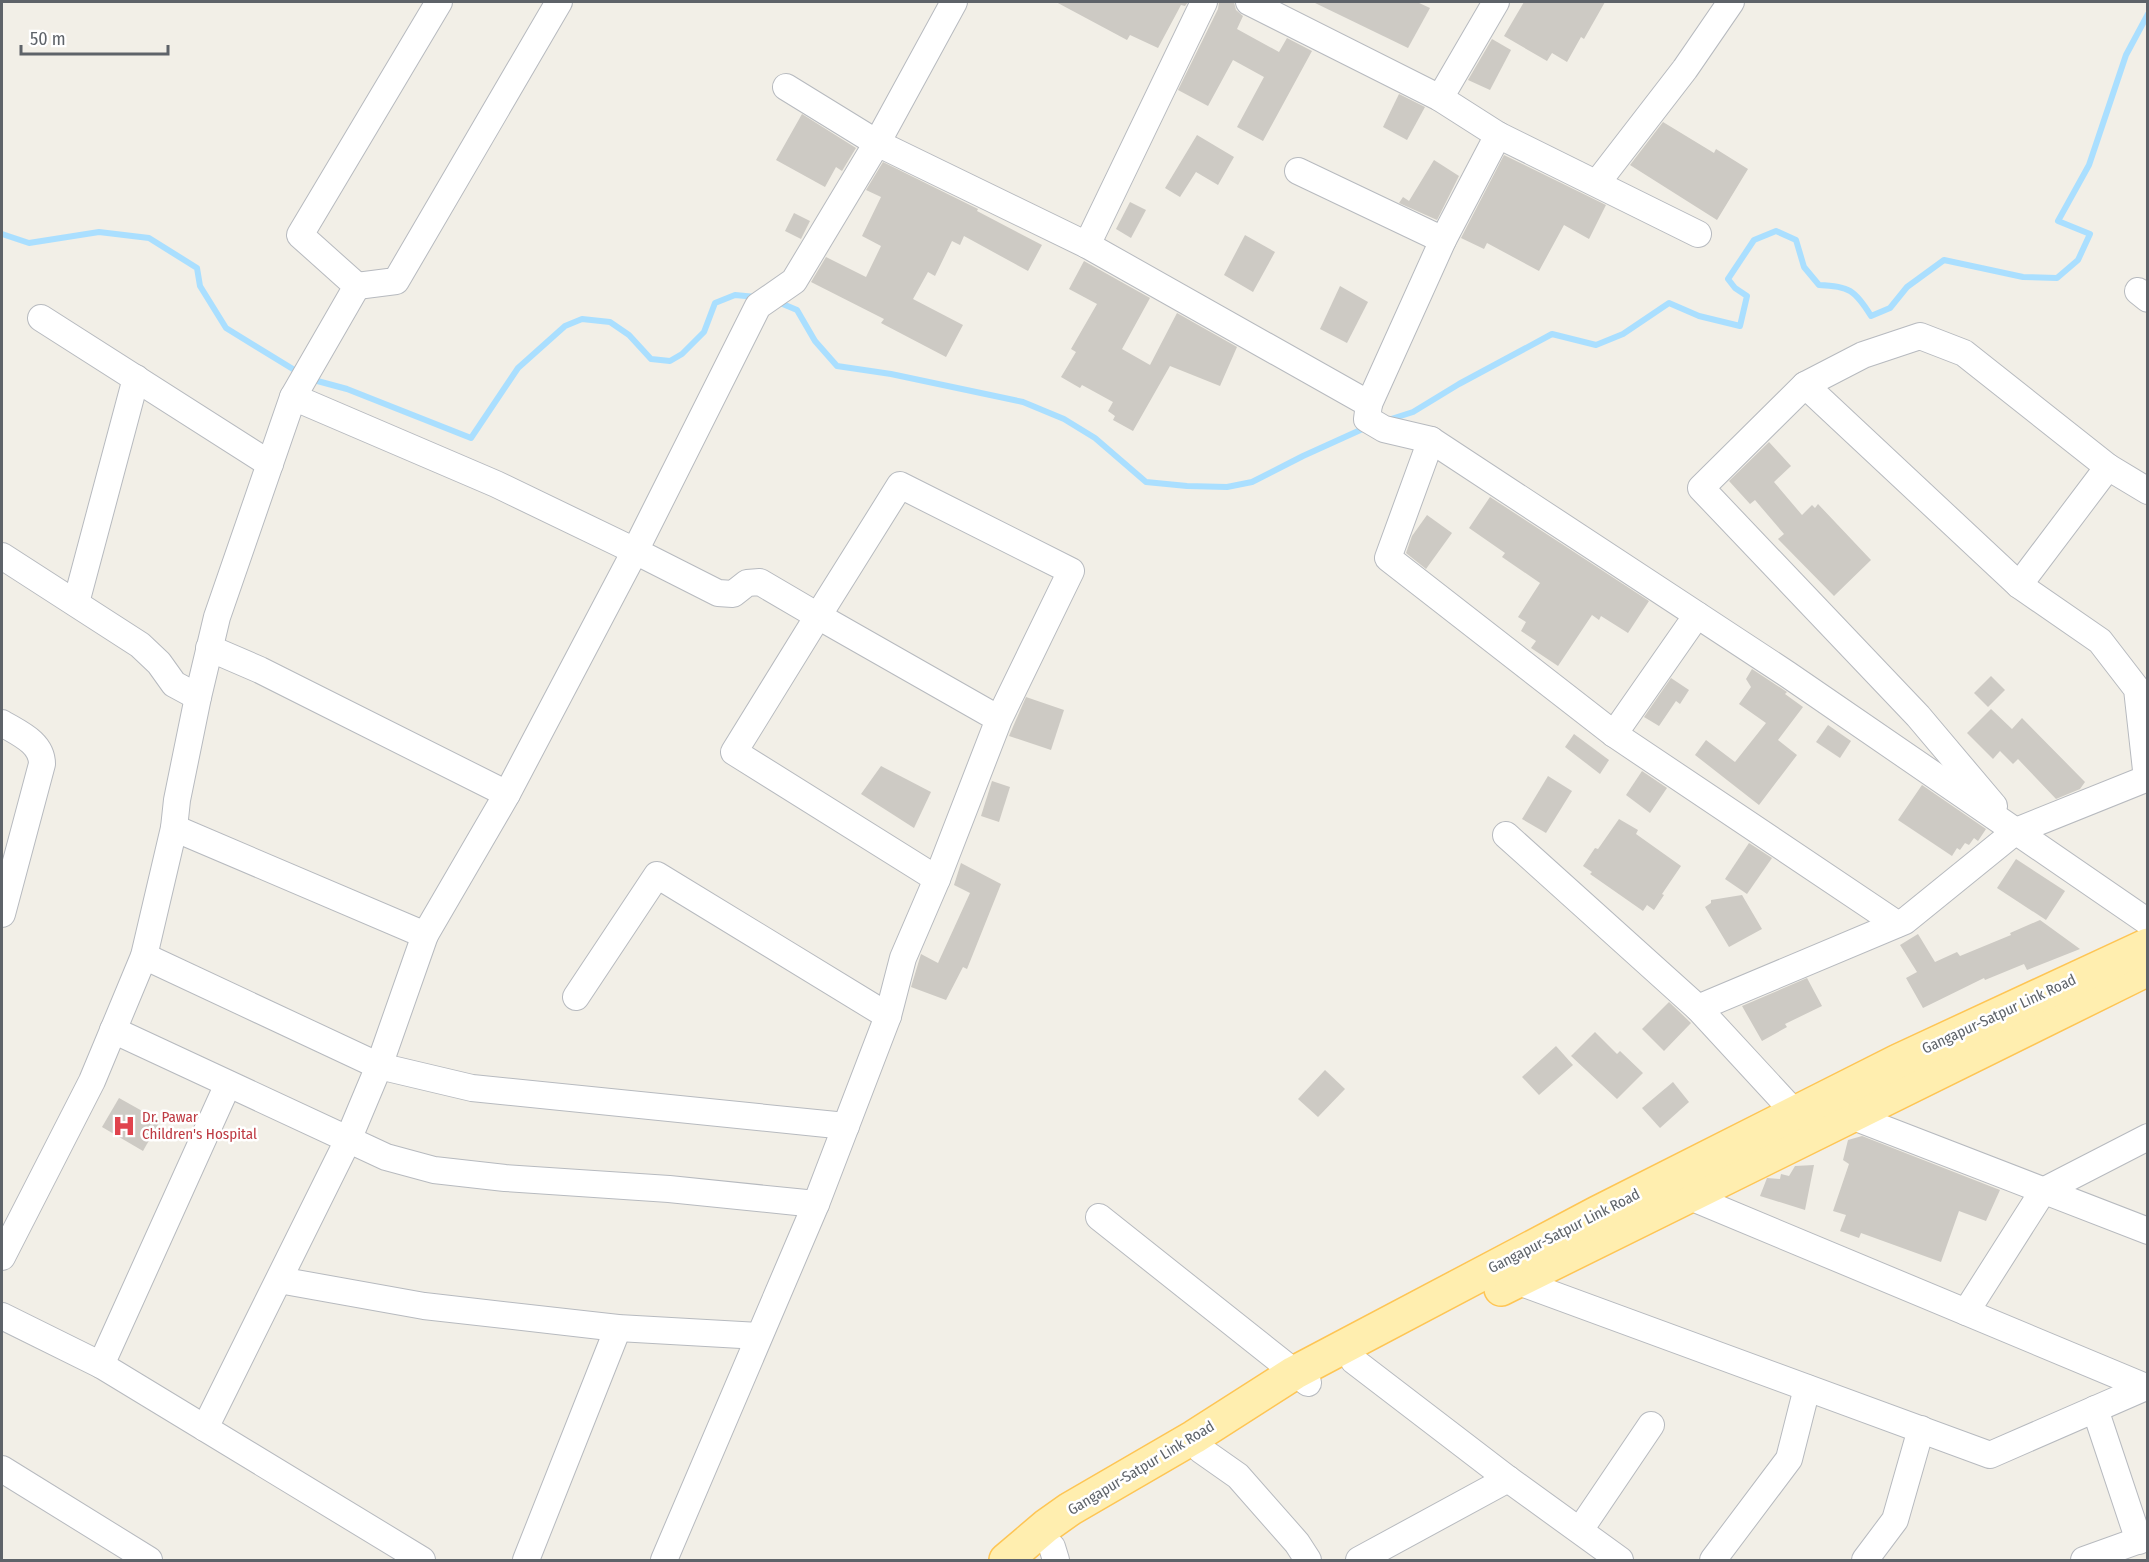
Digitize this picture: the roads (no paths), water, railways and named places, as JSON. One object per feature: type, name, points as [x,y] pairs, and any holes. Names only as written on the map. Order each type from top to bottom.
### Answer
[{"type":"main road","name":"Gangapur-Satpur Link Road","points":[[1301,1378],[1354,1361],[1516,1281],[1682,1185],[1802,1125],[1898,1061],[2148,945]]},
{"type":"main road","name":"Gangapur-Satpur Link Road","points":[[1802,1125],[1851,1116],[2148,969]]},
{"type":"main road","name":"Gangapur-Satpur Link Road","points":[[1048,1556],[1080,1524],[1198,1443],[1301,1378],[1597,1213],[1682,1185]]},
{"type":"main road","name":"Gangapur-Satpur Link Road","points":[[1006,1560],[1070,1509],[1198,1443]]},
{"type":"street","points":[[439,2],[300,235],[357,286],[396,281],[559,2]]},
{"type":"street","points":[[206,1428],[348,1140],[379,1066],[425,935],[507,794],[635,551],[758,306],[794,281],[877,143],[954,2]]},
{"type":"street","points":[[1087,244],[1204,2]]},
{"type":"street","points":[[1249,2],[1440,98],[1498,135],[1698,234]]},
{"type":"street","points":[[1440,98],[1496,2]]},
{"type":"street","points":[[1598,183],[1685,69],[1731,2]]},
{"type":"street","points":[[786,87],[877,143],[1087,244],[1373,417],[1431,440],[1787,674],[2148,922]]},
{"type":"street","points":[[1373,417],[1443,240],[1498,135]]},
{"type":"street","points":[[1299,171],[1443,240]]},
{"type":"street","points":[[2,1257],[92,1081],[144,956],[174,828],[177,800],[217,617],[270,464],[301,383],[357,286]]},
{"type":"street","points":[[41,318],[270,464]]},
{"type":"street","points":[[2016,831],[1918,716],[1701,488],[1805,385],[1863,355],[1920,336],[1964,353],[2108,467],[2148,491]]},
{"type":"street","points":[[76,603],[136,378]]},
{"type":"street","points":[[301,383],[496,484],[718,593],[733,594],[747,583],[760,582],[999,719]]},
{"type":"street","points":[[1698,1008],[1905,921],[2016,831],[2147,779],[2137,689],[2100,641],[2019,585],[1805,385]]},
{"type":"street","points":[[1431,440],[1388,558],[1614,734],[1898,924]]},
{"type":"street","points":[[2019,585],[2108,467]]},
{"type":"street","points":[[664,1560],[816,1204],[888,1017],[903,958],[937,879],[999,719],[1071,571],[900,485],[734,752],[937,879]]},
{"type":"street","points":[[2,556],[140,645],[159,663],[174,684],[198,698]]},
{"type":"street","points":[[1614,734],[1697,615]]},
{"type":"street","points":[[209,648],[260,670],[507,794]]},
{"type":"street","points":[[2,723],[36,746],[42,757],[42,764],[2,914]]},
{"type":"street","points":[[174,828],[425,935]]},
{"type":"street","points":[[1506,835],[1698,1008],[1802,1125]]},
{"type":"street","points":[[576,997],[657,874],[888,1017]]},
{"type":"street","points":[[144,956],[379,1066],[472,1088],[846,1126]]},
{"type":"street","points":[[113,1030],[386,1157],[434,1170],[495,1177],[669,1189],[816,1204]]},
{"type":"street","points":[[101,1365],[228,1084]]},
{"type":"street","points":[[1851,1116],[2148,1231]]},
{"type":"street","points":[[1966,1312],[2043,1191],[2148,1137]]},
{"type":"street","points":[[1682,1185],[1966,1312],[2147,1387]]},
{"type":"street","points":[[1099,1217],[1301,1378]]},
{"type":"street","points":[[279,1280],[405,1303],[618,1328],[759,1336]]},
{"type":"street","points":[[1516,1281],[1990,1455],[2147,1387]]},
{"type":"street","points":[[2,1316],[101,1365],[422,1560]]},
{"type":"street","points":[[526,1560],[618,1328]]},
{"type":"street","points":[[1354,1361],[1508,1479],[1620,1560]]},
{"type":"street","points":[[1713,1560],[1789,1459],[1807,1388]]},
{"type":"street","points":[[2084,1560],[2140,1546],[2095,1409]]},
{"type":"street","points":[[1580,1530],[1652,1425]]},
{"type":"street","points":[[1865,1560],[1895,1520],[1921,1429]]},
{"type":"street","points":[[1198,1443],[1238,1476],[1297,1543],[1308,1560]]},
{"type":"street","points":[[2,1469],[149,1560]]},
{"type":"street","points":[[1359,1560],[1508,1479]]},
{"type":"waterway","points":[[1388,420],[1413,412],[1459,384],[1552,334],[1596,345],[1623,334],[1669,303],[1699,316],[1740,326],[1747,296],[1735,288],[1728,279],[1754,240],[1776,231],[1796,240],[1804,267],[1819,285],[1844,288],[1850,291],[1860,300],[1871,316],[1890,308],[1907,287],[1944,260],[2023,277],[2057,278],[2078,260],[2090,234],[2058,221],[2089,165],[2126,55],[2148,14]]},
{"type":"waterway","points":[[2,234],[29,243],[99,232],[149,238],[197,268],[200,286],[226,328],[301,374]]},
{"type":"waterway","points":[[310,379],[347,389],[471,438],[518,368],[565,326],[582,319],[610,322],[629,335],[651,359],[670,361],[682,354],[704,332],[715,303],[735,295],[756,297]]},
{"type":"waterway","points":[[778,302],[797,310],[815,341],[837,366],[891,374],[1023,402],[1064,419],[1095,438],[1146,482],[1227,487],[1252,482],[1367,427]]},
{"type":"place","name":"Dr. Pawar Children's Hospital","points":[[124,1126]]}]
